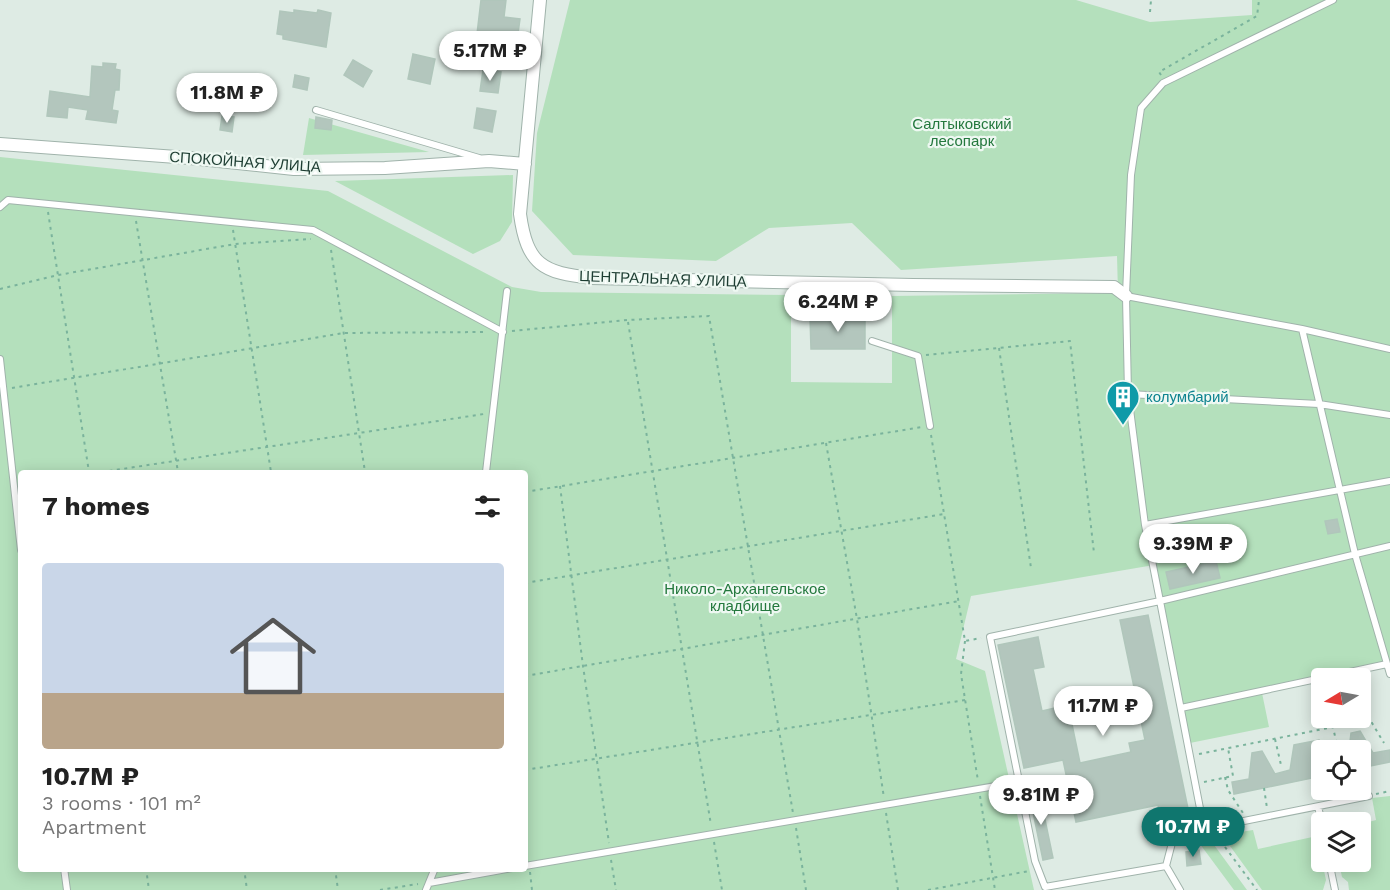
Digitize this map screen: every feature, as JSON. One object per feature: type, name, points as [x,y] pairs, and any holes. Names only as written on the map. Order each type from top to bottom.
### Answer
[{"type":"street","name":"ЦЕНТРАЛЬНАЯ УЛИЦА","points":[[540,0],[520,214],[523,234],[529,250],[543,265],[569,275],[602,278],[1114,287],[1126,296]]},
{"type":"street","name":"СПОКОЙНАЯ УЛИЦА","points":[[0,144],[190,158],[294,169],[385,168],[489,160],[525,164]]},
{"type":"lane","points":[[1207,829],[1195,784],[1145,525],[1128,394],[1126,296],[1131,175],[1141,108],[1163,83],[1333,0]]},
{"type":"lane","points":[[316,110],[489,160]]},
{"type":"lane","points":[[0,207],[8,200],[313,230],[503,332]]},
{"type":"lane","points":[[486,470],[507,291]]},
{"type":"lane","points":[[1126,296],[1302,329],[1390,349]]},
{"type":"lane","points":[[1302,329],[1355,554],[1390,674]]},
{"type":"lane","points":[[872,341],[918,356],[930,426]]},
{"type":"lane","points":[[0,359],[18,523]]},
{"type":"lane","points":[[1128,394],[1319,404],[1390,415]]},
{"type":"lane","points":[[1145,525],[1390,482]]},
{"type":"lane","points":[[1166,866],[1045,886],[1038,870],[990,637],[1160,601],[1390,546]]},
{"type":"lane","points":[[1181,708],[1387,664]]},
{"type":"lane","points":[[528,866],[1019,782]]},
{"type":"lane","points":[[1179,890],[1166,866],[1173,838],[1348,800]]},
{"type":"lane","points":[[1318,807],[1319,812]]},
{"type":"lane","points":[[65,872],[67,890]]},
{"type":"lane","points":[[426,890],[433,872]]},
{"type":"lane","points":[[429,883],[490,872]]},
{"type":"lane","points":[[1331,872],[1335,890]]},
{"type":"path","points":[[1150,12],[1151,0]]},
{"type":"path","points":[[1163,83],[1160,72],[1257,16],[1259,0]]},
{"type":"path","points":[[47,204],[89,470]]},
{"type":"path","points":[[134,212],[178,470]]},
{"type":"path","points":[[231,222],[271,470]]},
{"type":"path","points":[[0,289],[58,275],[235,244],[329,238],[365,470]]},
{"type":"path","points":[[3,389],[344,333],[503,332],[627,320],[709,316],[806,890]]},
{"type":"path","points":[[627,320],[722,890]]},
{"type":"path","points":[[918,356],[1070,341],[1094,553]]},
{"type":"path","points":[[999,348],[1031,568]]},
{"type":"path","points":[[115,470],[493,413]]},
{"type":"path","points":[[528,491],[930,426],[965,641],[961,674],[995,890]]},
{"type":"path","points":[[826,442],[857,619],[898,890]]},
{"type":"path","points":[[560,486],[583,666],[616,890]]},
{"type":"path","points":[[528,583],[944,514]]},
{"type":"path","points":[[528,675],[959,601]]},
{"type":"path","points":[[965,641],[990,637]]},
{"type":"path","points":[[528,770],[965,700]]},
{"type":"path","points":[[1371,721],[1384,743]]},
{"type":"path","points":[[1190,756],[1328,728]]},
{"type":"path","points":[[1275,739],[1281,765]]},
{"type":"path","points":[[1195,784],[1233,776],[1228,748]]},
{"type":"path","points":[[1225,777],[1228,790],[1248,821]]},
{"type":"path","points":[[1264,788],[1269,816]]},
{"type":"path","points":[[1371,795],[1390,791]]},
{"type":"path","points":[[1317,800],[1318,807]]},
{"type":"path","points":[[1207,829],[1257,890]]},
{"type":"path","points":[[1191,846],[1192,852]]},
{"type":"path","points":[[928,890],[1038,870]]},
{"type":"path","points":[[528,871],[532,890]]},
{"type":"path","points":[[147,872],[149,890]]},
{"type":"path","points":[[245,872],[247,890]]},
{"type":"path","points":[[336,872],[338,890]]},
{"type":"path","points":[[380,890],[429,883]]},
{"type":"green space","name":"Николо-Архангельское кладбище","points":[[570,0],[1076,0],[1150,22],[1252,15],[1252,0],[1390,0],[1390,667],[1371,671],[1371,668],[1311,668],[1311,683],[1262,693],[1269,727],[1190,743],[1154,565],[971,596],[956,659],[985,671],[1034,890],[0,890],[0,157],[328,191],[512,287],[541,292],[791,295],[791,382],[892,383],[892,296],[1118,293],[1117,256],[901,270],[852,223],[769,228],[716,261],[573,255],[532,211],[537,133]]},
{"type":"green space","points":[[309,118],[429,152],[303,155]]},
{"type":"green space","points":[[513,175],[512,222],[500,241],[473,254],[335,181]]},
{"type":"green space","points":[[1390,796],[1390,890],[1349,890],[1348,882],[1342,877],[1341,872],[1371,872],[1371,821],[1376,820],[1372,798]]},
{"type":"green space","points":[[1253,830],[1258,849],[1311,837],[1311,872],[1324,872],[1326,880],[1323,890],[1262,890],[1222,835]]},
{"type":"green space","points":[[1209,838],[1247,890],[1234,890],[1197,840]]},
{"type":"building","points":[[481,0],[506,0],[504,17],[520,19],[515,55],[481,50],[483,35],[477,34]]},
{"type":"building","points":[[294,10],[317,13],[318,10],[331,13],[326,47],[283,39],[283,35],[277,34],[280,11],[294,13]]},
{"type":"building","points":[[413,54],[435,59],[430,84],[408,79]]},
{"type":"building","points":[[353,60],[372,71],[363,87],[344,75]]},
{"type":"building","points":[[103,63],[116,64],[115,69],[120,70],[119,90],[115,90],[112,110],[118,111],[116,123],[86,119],[88,110],[68,107],[67,118],[47,116],[50,91],[90,97],[92,66],[103,67]]},
{"type":"building","points":[[483,70],[501,72],[498,93],[480,91]]},
{"type":"building","points":[[223,75],[249,79],[246,98],[220,94]]},
{"type":"building","points":[[295,75],[309,78],[307,90],[293,87]]},
{"type":"building","points":[[477,108],[496,111],[492,132],[474,128]]},
{"type":"building","points":[[222,116],[234,117],[232,132],[220,130]]},
{"type":"building","points":[[316,117],[332,120],[331,130],[315,128]]},
{"type":"building","points":[[865,316],[865,349],[811,349],[810,317]]},
{"type":"building","points":[[1337,519],[1340,532],[1328,534],[1325,521]]},
{"type":"building","points":[[1216,561],[1220,578],[1170,589],[1166,572]]},
{"type":"building","points":[[1148,615],[1192,828],[1164,834],[1158,805],[1076,822],[1063,760],[1024,768],[998,645],[1038,637],[1044,667],[1033,669],[1042,711],[1068,705],[1080,763],[1131,752],[1129,743],[1145,740],[1120,620]]},
{"type":"building","points":[[1360,731],[1365,740],[1350,740],[1351,733]]},
{"type":"building","points":[[1311,742],[1311,778],[1234,794],[1232,782],[1249,779],[1252,753],[1262,751],[1275,774],[1290,770],[1294,745]]},
{"type":"building","points":[[1371,750],[1373,753],[1390,750],[1390,762],[1371,766]]},
{"type":"building","points":[[1039,791],[1053,858],[1043,860],[1029,793]]},
{"type":"building","points":[[1199,850],[1201,864],[1187,866],[1186,852]]},
{"type":"place","name":"колумбарий","points":[[1123,426]]},
{"type":"park label","name":"Салтыковский лесопарк","points":[[962,132]]}]
